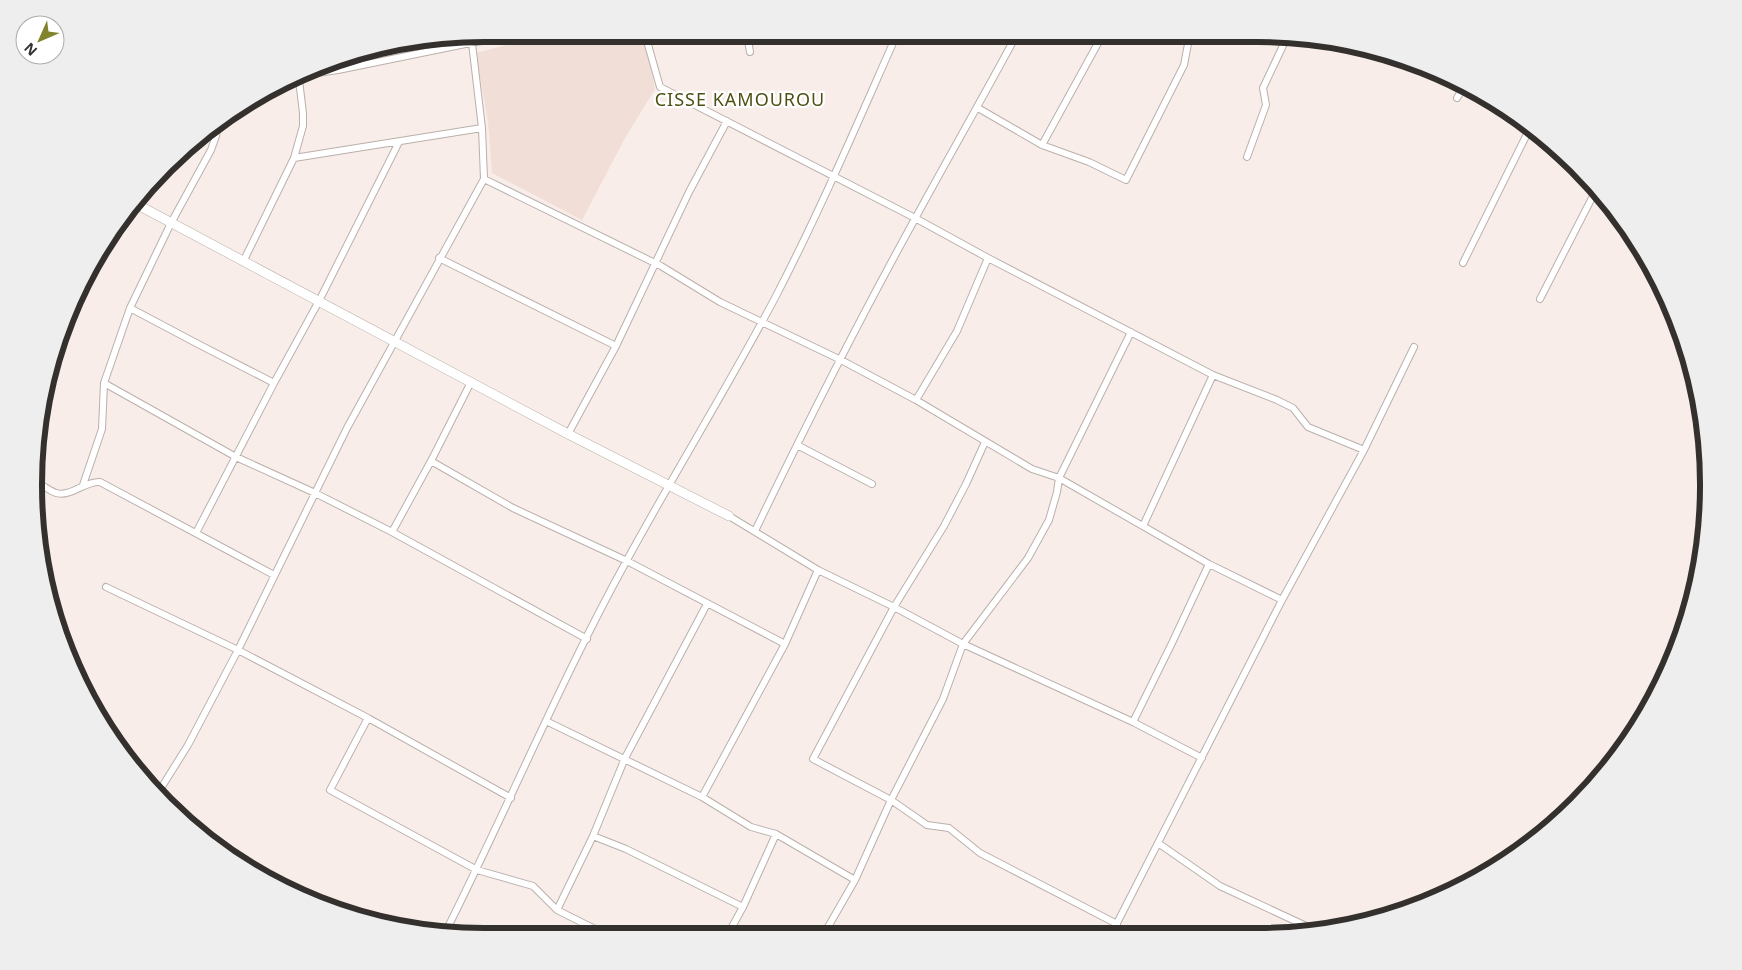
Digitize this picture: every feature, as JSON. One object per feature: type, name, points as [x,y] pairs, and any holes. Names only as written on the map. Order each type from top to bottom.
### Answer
[{"type":"street","points":[[329,71],[480,42]]},
{"type":"street","points":[[647,42],[660,87],[915,218],[1213,375],[1293,408],[1308,426],[1364,450]]},
{"type":"street","points":[[748,42],[750,52]]},
{"type":"street","points":[[448,926],[477,870],[546,721],[626,561],[776,296],[834,177],[893,42]]},
{"type":"street","points":[[755,531],[797,445],[915,218],[978,108],[1013,42]]},
{"type":"street","points":[[1042,145],[1099,42]]},
{"type":"street","points":[[978,108],[1042,145],[1089,162],[1126,180],[1184,65],[1189,42]]},
{"type":"street","points":[[1247,157],[1266,105],[1263,88],[1284,43]]},
{"type":"street","points":[[162,787],[188,745],[238,650],[347,428],[484,179],[482,128],[472,44]]},
{"type":"street","points":[[243,262],[294,158],[302,126],[303,113],[299,83]]},
{"type":"street","points":[[1457,98],[1460,92]]},
{"type":"street","points":[[568,434],[616,346],[689,192],[728,121]]},
{"type":"street","points":[[294,158],[482,128]]},
{"type":"street","points":[[83,485],[102,429],[104,383],[130,308],[171,223],[211,150],[216,134]]},
{"type":"street","points":[[1463,263],[1527,135]]},
{"type":"street","points":[[196,533],[319,301],[399,142]]},
{"type":"street","points":[[484,179],[654,263],[720,302],[841,360],[916,400],[1032,469],[1059,478],[1209,564],[1282,600]]},
{"type":"street","points":[[1540,299],[1593,196]]},
{"type":"street","points":[[141,207],[568,434],[729,516],[818,570],[894,607],[963,644],[1133,722],[1202,758]]},
{"type":"street","points":[[439,258],[616,346]]},
{"type":"street","points":[[916,400],[957,331],[988,258]]},
{"type":"street","points":[[130,308],[274,383]]},
{"type":"street","points":[[827,928],[855,880],[891,800],[944,699],[963,644],[1028,558],[1049,520],[1059,478],[1131,332]]},
{"type":"street","points":[[1115,928],[1282,600],[1364,450],[1414,347]]},
{"type":"street","points":[[1143,526],[1213,375]]},
{"type":"street","points":[[392,532],[471,382]]},
{"type":"street","points":[[104,383],[236,457],[316,493],[392,532],[587,639]]},
{"type":"street","points":[[985,442],[944,526],[894,607],[813,759],[891,800],[927,824],[949,828],[980,853],[1117,924]]},
{"type":"street","points":[[797,445],[872,484]]},
{"type":"street","points":[[431,461],[513,508],[626,561],[785,644]]},
{"type":"street","points":[[42,485],[57,493],[63,493],[93,481],[100,482],[274,575]]},
{"type":"street","points":[[1133,722],[1209,564]]},
{"type":"street","points":[[702,796],[785,644],[818,570]]},
{"type":"street","points":[[106,586],[238,650],[368,718],[511,798]]},
{"type":"street","points":[[557,910],[593,836],[625,758],[707,604]]},
{"type":"street","points":[[368,718],[330,790],[477,870],[533,886],[557,910],[594,928]]},
{"type":"street","points":[[546,721],[702,796],[751,827],[776,834],[855,880]]},
{"type":"street","points":[[731,928],[776,834]]},
{"type":"street","points":[[593,836],[626,849],[742,907]]},
{"type":"street","points":[[1158,844],[1220,886],[1304,925]]},
{"type":"shaded area","points":[[519,42],[646,42],[655,89],[625,138],[582,220],[492,173],[488,122],[476,53]]},
{"type":"district","name":"CISSE KAMOUROU","points":[[740,100]]}]
